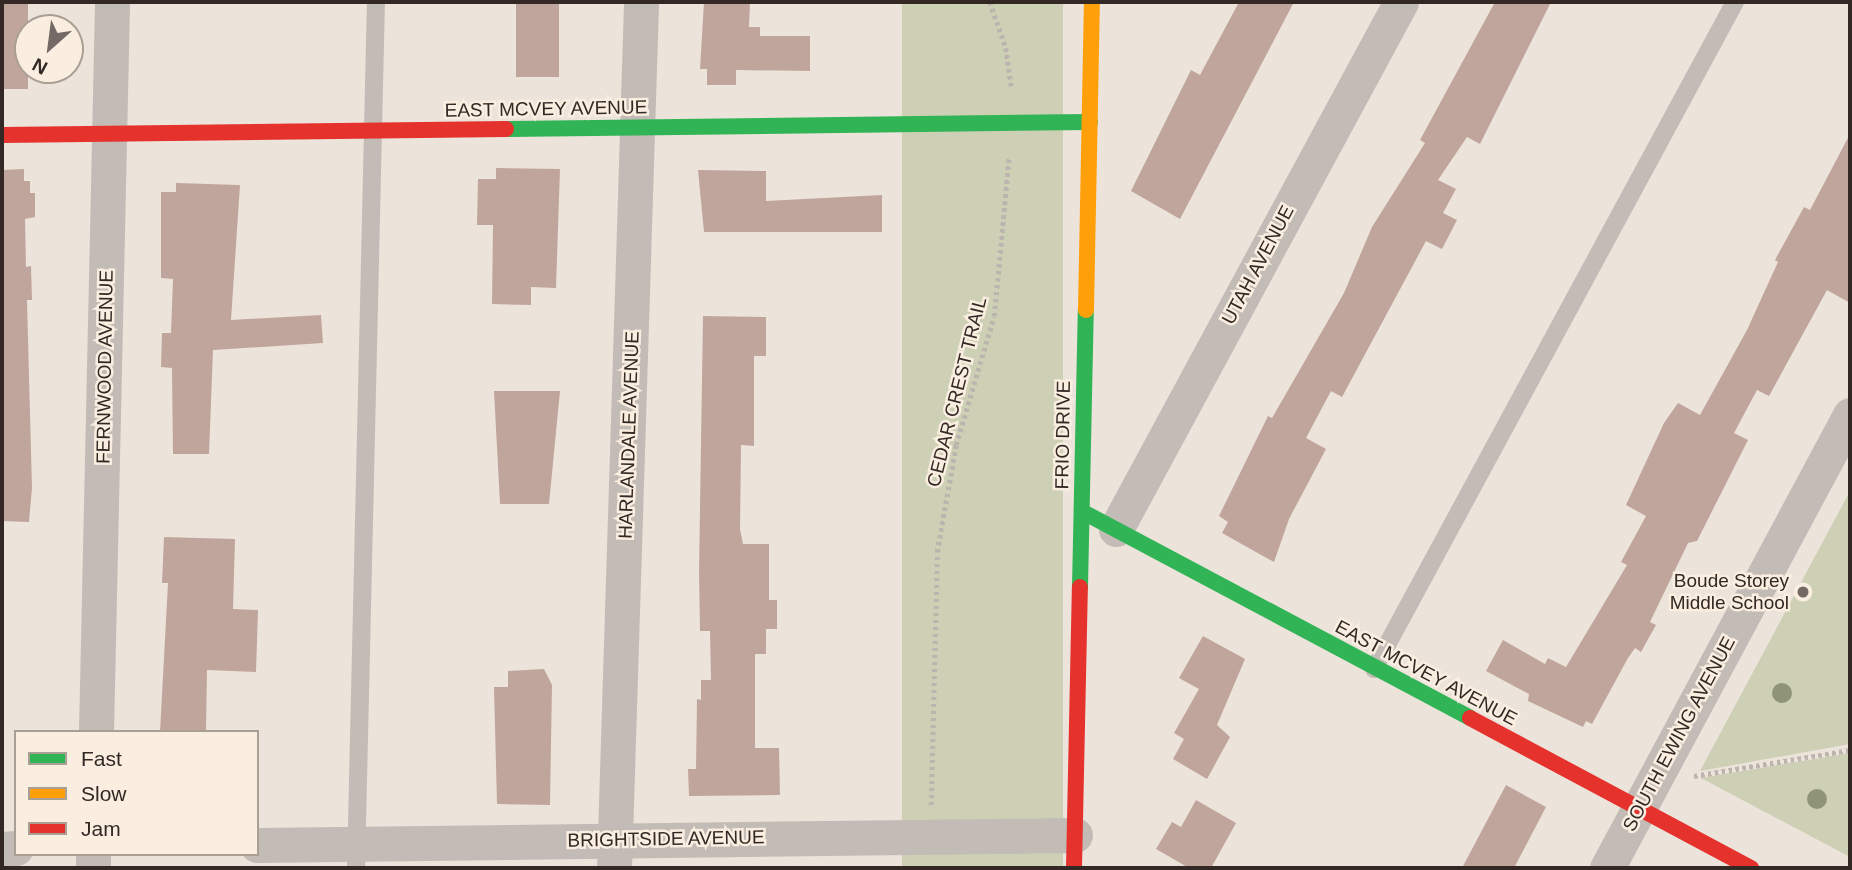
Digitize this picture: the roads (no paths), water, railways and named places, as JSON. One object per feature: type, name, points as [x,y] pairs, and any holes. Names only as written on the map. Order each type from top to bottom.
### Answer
[{"type":"street","name":"FERNWOOD AVENUE","points":[[96,730],[112,2]]},
{"type":"street","name":"HARLANDALE AVENUE","points":[[614,854],[641,2]]},
{"type":"street","name":"FRIO DRIVE","points":[[1074,852],[1092,2]]},
{"type":"street","name":"UTAH AVENUE","points":[[1116,529],[1401,2]]},
{"type":"street","name":"EAST MCVEY AVENUE","points":[[2,135],[639,130],[1090,122]]},
{"type":"street","name":"SOUTH EWING AVENUE","points":[[1607,868],[1850,415]]},
{"type":"street","name":"EAST MCVEY AVENUE","points":[[1083,512],[1751,868]]},
{"type":"street","name":"BRIGHTSIDE AVENUE","points":[[259,845],[357,856],[1074,852]]},
{"type":"lane","points":[[357,856],[376,2]]},
{"type":"lane","points":[[1374,669],[1735,2]]},
{"type":"place","name":"Boude Storey Middle School","points":[[1803,592]]}]
